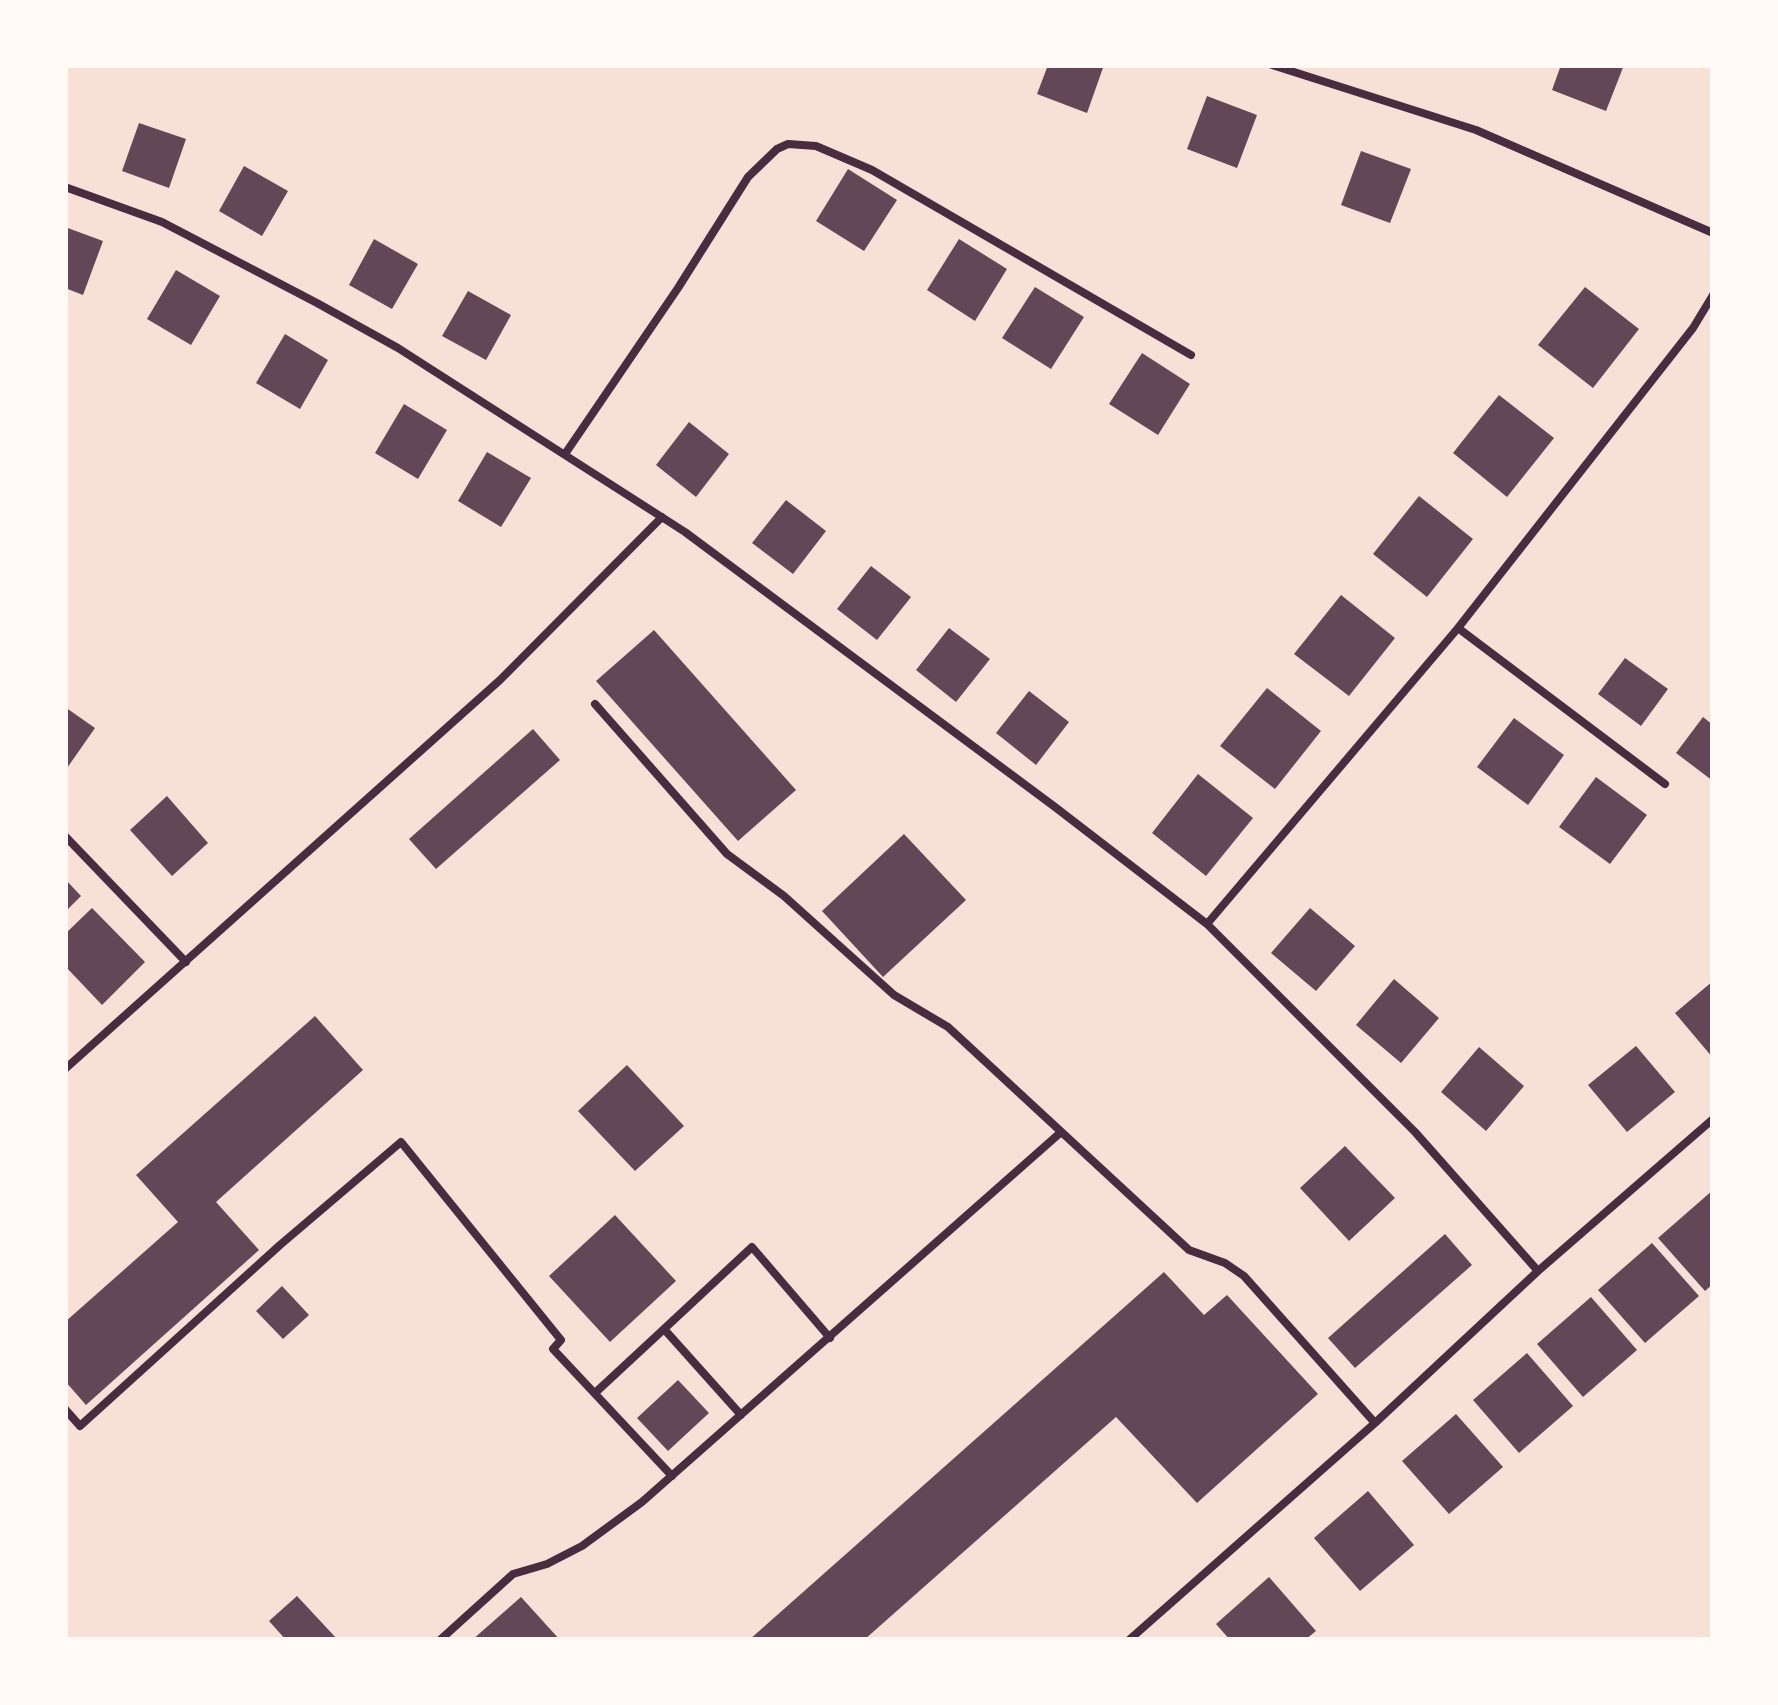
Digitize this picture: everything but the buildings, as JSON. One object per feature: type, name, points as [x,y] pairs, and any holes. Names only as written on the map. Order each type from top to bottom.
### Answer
[{"type":"lane","points":[[1272,65],[1476,130],[1713,233]]},
{"type":"lane","points":[[565,454],[748,177],[776,149],[788,144],[816,146],[872,170],[1191,355]]},
{"type":"lane","points":[[65,187],[162,222],[398,348],[662,518],[1054,806],[1206,924],[1415,1132],[1538,1271]]},
{"type":"lane","points":[[1206,924],[1458,628],[1692,328],[1713,295]]},
{"type":"lane","points":[[65,1069],[500,680],[662,518]]},
{"type":"lane","points":[[1458,628],[1665,784]]},
{"type":"lane","points":[[595,704],[728,854],[784,896],[877,981],[948,1028],[1190,1250],[1225,1263],[1244,1276],[1375,1423]]},
{"type":"lane","points":[[65,836],[186,962]]},
{"type":"lane","points":[[1129,1640],[1375,1423],[1538,1271],[1713,1120]]},
{"type":"lane","points":[[440,1640],[513,1574],[547,1564],[582,1546],[642,1502],[1060,1133]]},
{"type":"lane","points":[[65,1409],[80,1426],[280,1245],[402,1142],[561,1340],[553,1349],[672,1476]]},
{"type":"lane","points":[[595,1393],[752,1248],[830,1338]]},
{"type":"lane","points":[[664,1329],[742,1416]]}]
